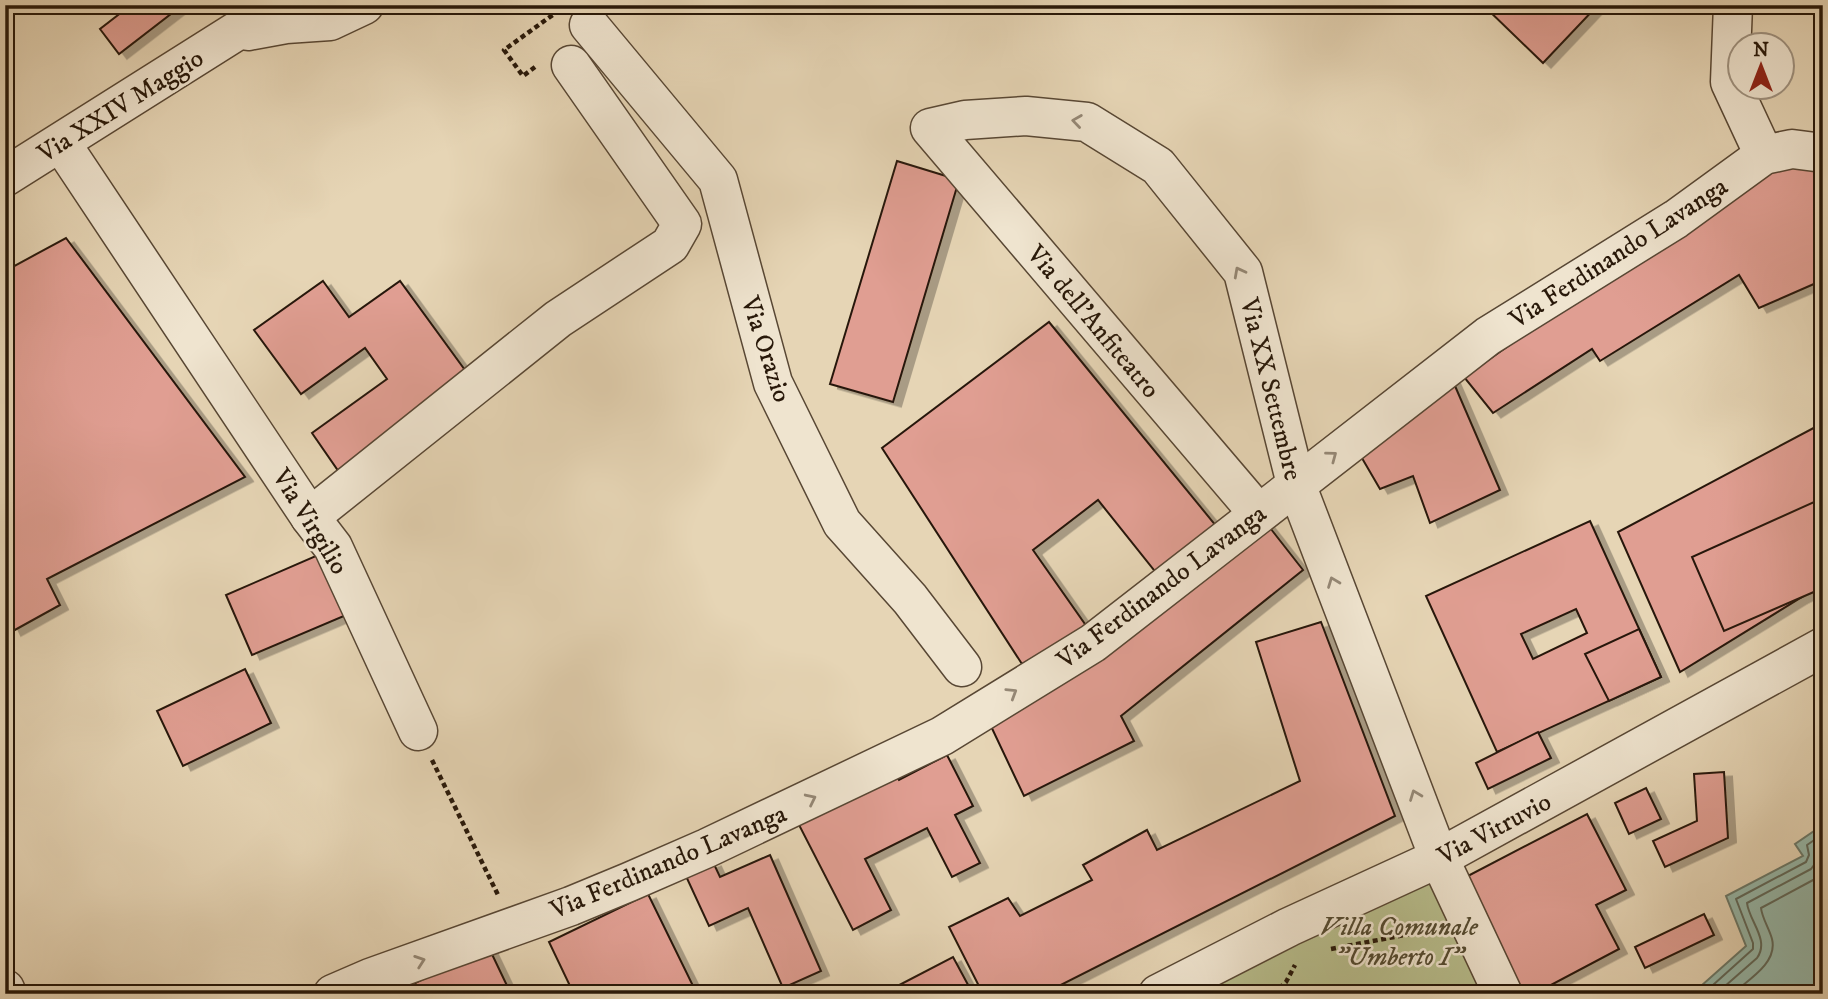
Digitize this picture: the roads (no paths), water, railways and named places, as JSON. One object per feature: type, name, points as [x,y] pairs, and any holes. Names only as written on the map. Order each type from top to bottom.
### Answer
[{"type":"street","name":"Via XXIV Maggio","points":[[5,177],[278,5]]},
{"type":"street","points":[[236,33],[330,20],[364,5]]},
{"type":"street","points":[[1733,5],[1730,82],[1764,155]]},
{"type":"street","name":"Via Orazio","points":[[576,17],[718,180],[773,383],[842,523],[910,599],[962,667]]},
{"type":"street","points":[[570,65],[682,224]]},
{"type":"street","name":"Via XX Settembre","points":[[930,128],[965,120],[1026,116],[1087,122],[1157,166],[1243,272],[1296,484],[1439,858],[1503,994]]},
{"type":"street","name":"Via dell'Anfiteatro","points":[[930,128],[1258,513]]},
{"type":"street","name":"Via Virgilio","points":[[61,143],[310,517],[333,547],[418,731]]},
{"type":"street","name":"Via Ferdinando Lavanga","points":[[333,994],[374,986],[513,926],[571,906],[707,848],[942,736],[1093,643],[1489,336],[1676,219],[1764,155],[1792,149],[1823,153]]},
{"type":"street","points":[[310,517],[558,319],[670,245],[682,224],[718,180]]},
{"type":"street","name":"Via Vitruvio","points":[[1158,994],[1289,927],[1439,858],[1819,654]]},
{"type":"water","points":[[1823,825],[1823,994],[1692,994],[1746,946],[1726,896],[1803,856],[1795,844]]},
{"type":"railway","points":[[5,13],[16,5]]},
{"type":"park label","name":"Villa Comunale \"Umberto I\"","points":[[1399,941]]}]
